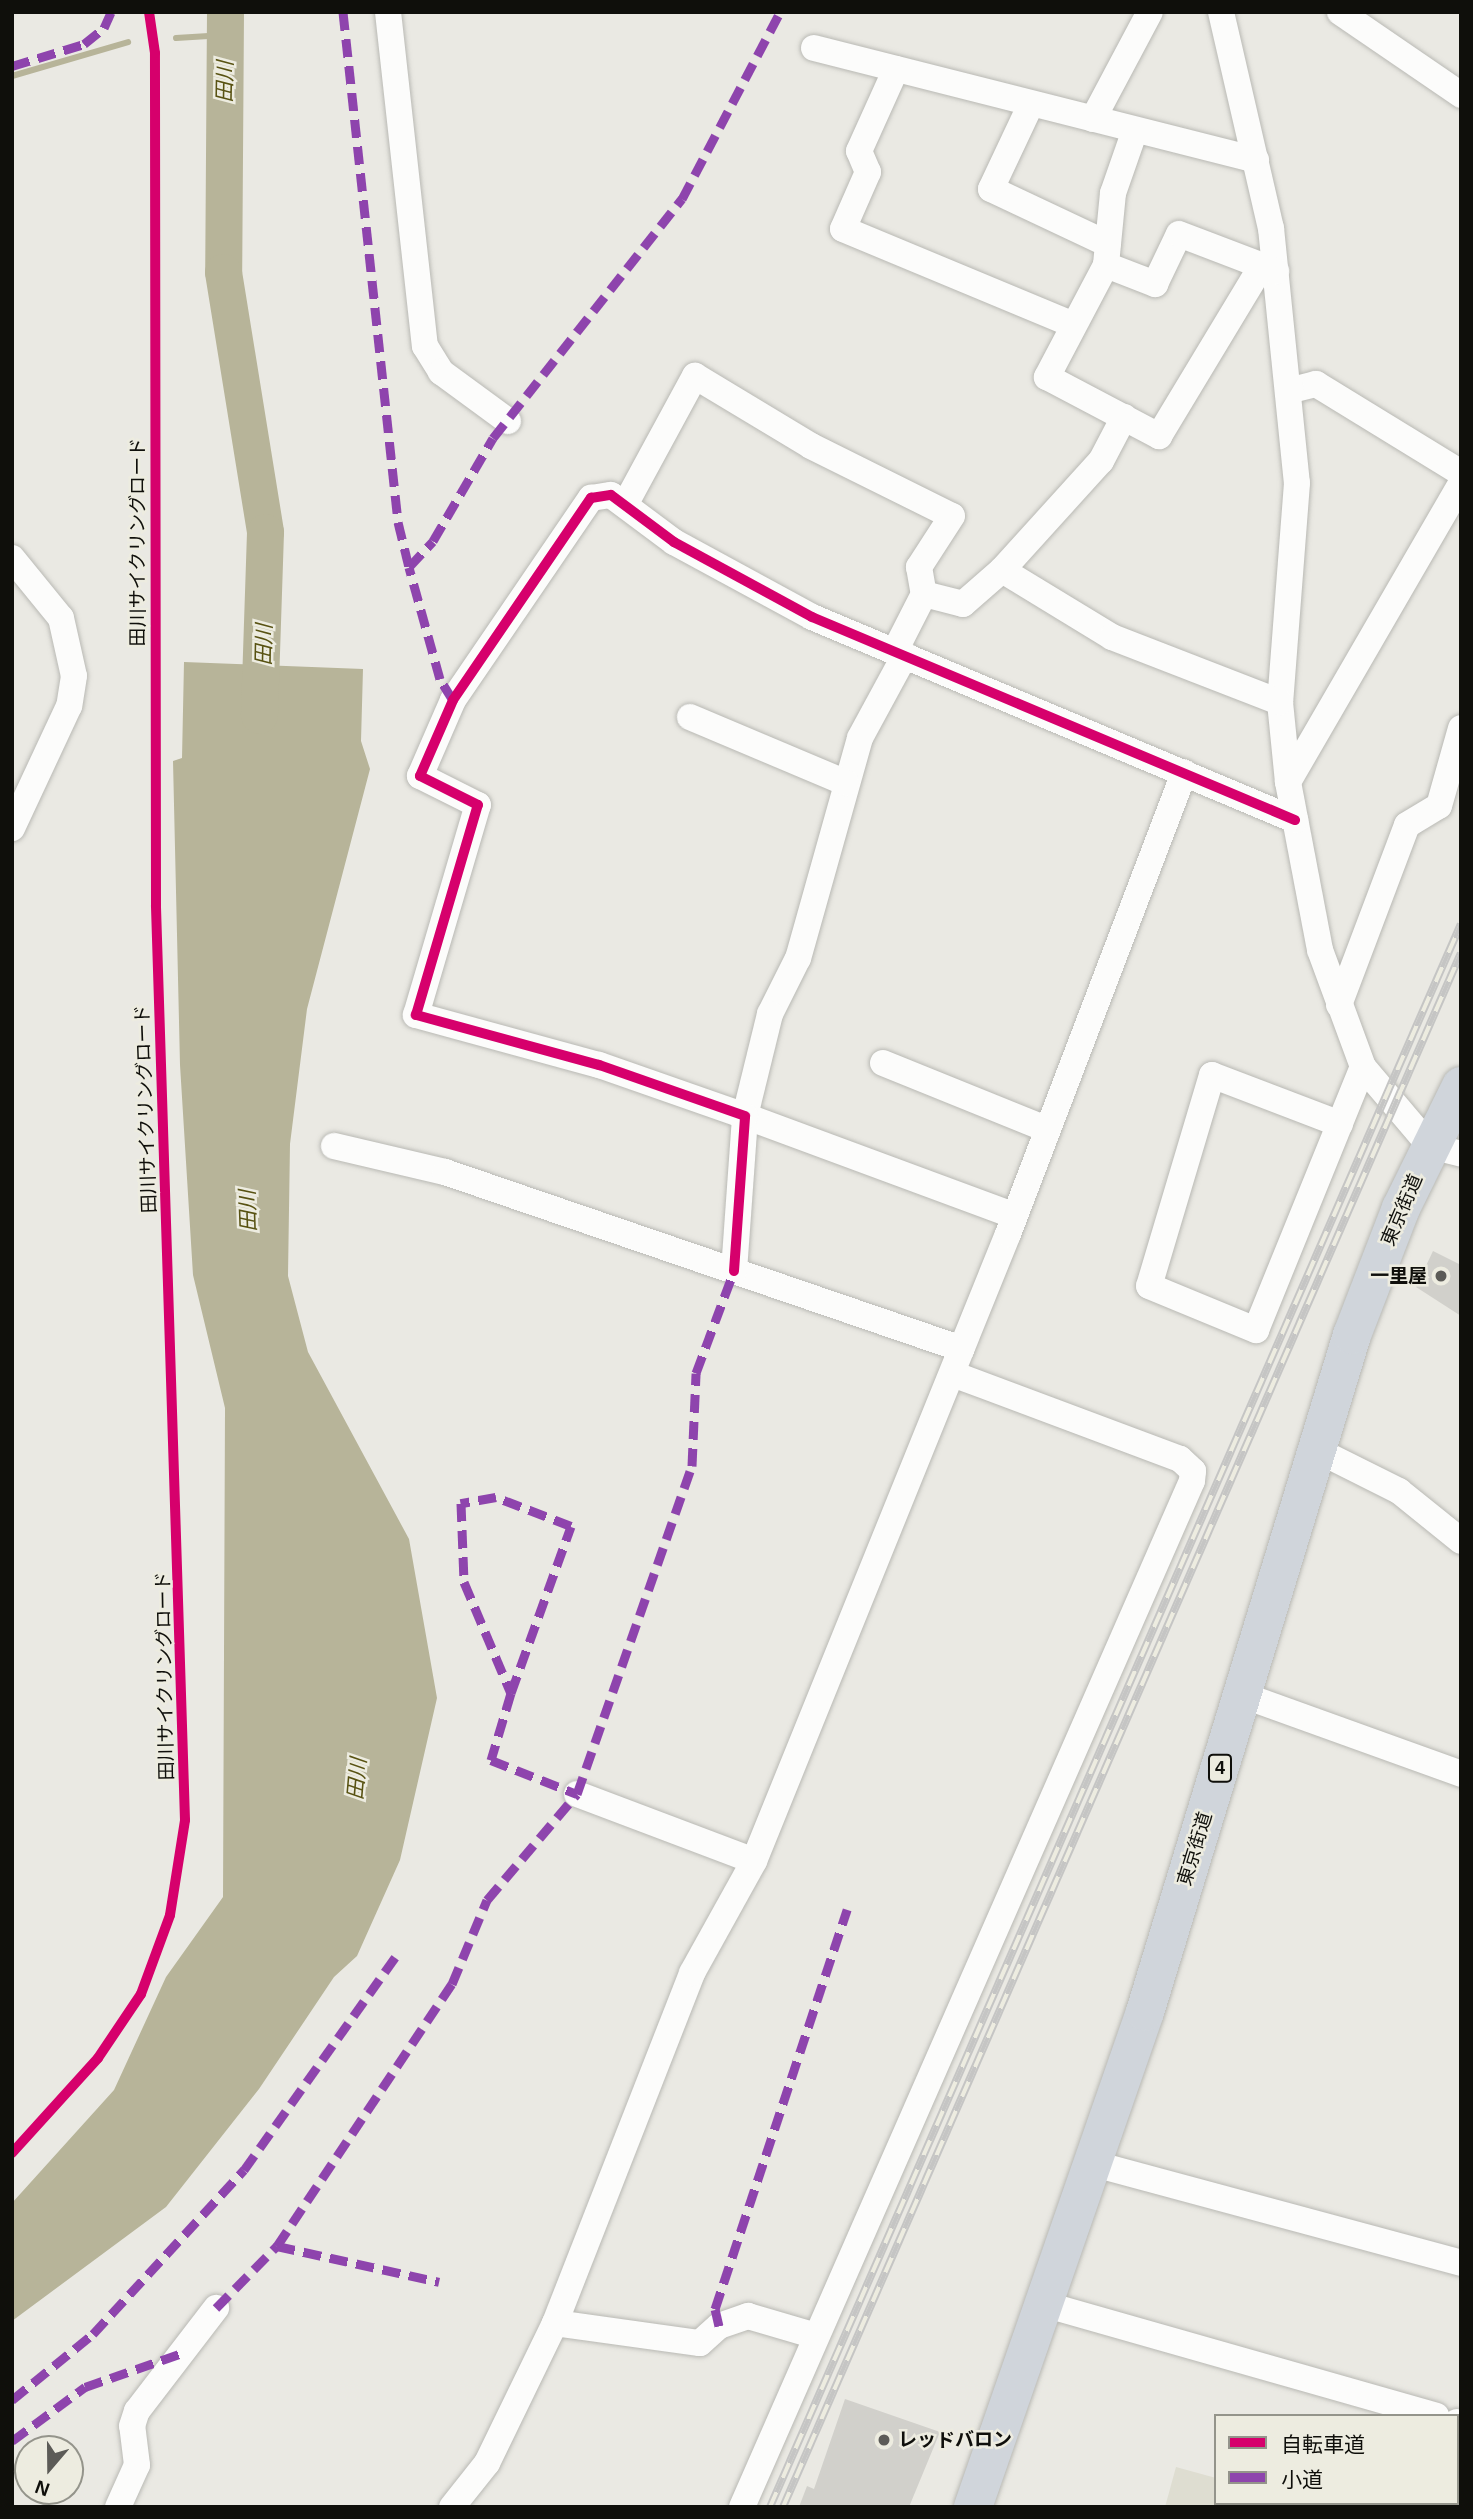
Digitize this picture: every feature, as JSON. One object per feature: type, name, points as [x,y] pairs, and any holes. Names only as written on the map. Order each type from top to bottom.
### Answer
[{"type":"highway","name":"東京街道","points":[[973,2507],[987,2456],[1040,2303],[1145,2012],[1352,1335],[1445,1150],[1461,1086]]},
{"type":"highway","name":"東京街道","points":[[964,2507],[987,2456]]},
{"type":"street","points":[[388,12],[425,346],[441,372],[508,421]]},
{"type":"street","points":[[1221,12],[1256,160],[1288,391],[1297,483],[1280,702],[1288,782],[1320,950],[1363,1067],[1445,1150]]},
{"type":"street","points":[[1340,12],[1461,95]]},
{"type":"street","points":[[1093,119],[1143,14]]},
{"type":"street","points":[[814,48],[1256,160]]},
{"type":"street","points":[[896,69],[859,151],[868,172],[843,229],[1074,325]]},
{"type":"street","points":[[1031,104],[991,189],[1155,284],[1180,234],[1269,268]]},
{"type":"street","points":[[1136,130],[1113,192],[1107,255],[1047,377],[1159,436],[1269,268]]},
{"type":"street","points":[[626,503],[695,376],[811,446],[952,516],[919,567],[925,594],[860,738],[798,958],[770,1014],[745,1116],[734,1271]]},
{"type":"street","points":[[1288,391],[1316,384],[1461,473]]},
{"type":"street","points":[[925,594],[963,604],[1002,570],[1101,461],[1124,417]]},
{"type":"street","points":[[1288,782],[1461,484]]},
{"type":"street","points":[[1013,1214],[599,1065],[416,1015],[478,806],[420,776],[453,700],[591,498],[611,495],[626,503],[674,542],[812,617],[1295,820]]},
{"type":"street","points":[[12,558],[61,618],[74,676],[69,706],[12,828]]},
{"type":"street","points":[[1002,570],[1112,637],[1280,702]]},
{"type":"street","points":[[690,717],[846,783]]},
{"type":"street","points":[[1339,1005],[1407,825],[1439,806],[1461,728]]},
{"type":"street","points":[[452,2507],[487,2463],[555,2323],[692,1973],[754,1861],[953,1374],[1044,1128],[1184,772]]},
{"type":"street","points":[[883,1063],[1044,1128]]},
{"type":"street","points":[[1340,1125],[1212,1075],[1149,1286],[1256,1330],[1340,1125],[1363,1067]]},
{"type":"street","points":[[334,1146],[446,1172],[962,1349]]},
{"type":"street","points":[[742,2507],[1192,1481],[1193,1471],[1180,1459],[1112,1434],[1083,1418],[1019,1399],[953,1374]]},
{"type":"street","points":[[1317,1450],[1398,1491],[1461,1541]]},
{"type":"street","points":[[1241,1695],[1461,1774]]},
{"type":"street","points":[[578,1794],[754,1861]]},
{"type":"street","points":[[1091,2163],[1461,2263]]},
{"type":"street","points":[[1040,2303],[1429,2414]]},
{"type":"street","points":[[118,2507],[137,2465],[132,2426],[137,2411],[216,2308]]},
{"type":"street","points":[[555,2323],[700,2343],[719,2326],[748,2316],[817,2336]]},
{"type":"shaded area","points":[[1176,2467],[1214,2477],[1214,2505],[1318,2507],[1165,2507]]},
{"type":"water","points":[[184,662],[363,669],[361,741],[370,769],[307,1009],[290,1144],[288,1276],[308,1352],[409,1539],[437,1698],[400,1860],[357,1956],[334,1977],[259,2089],[166,2207],[12,2321],[12,2203],[114,2090],[166,1977],[223,1897],[225,1408],[193,1275],[180,1065],[173,761],[182,758]]},
{"type":"building","name":"一里屋","points":[[1433,1251],[1461,1265],[1461,1316],[1416,1287]]},
{"type":"building","points":[[845,2399],[940,2432],[909,2507],[799,2507],[807,2486],[814,2489]]},
{"type":"waterway","name":"田川","points":[[225,12],[223,272],[265,532],[259,715]]},
{"type":"waterway","points":[[176,38],[225,35]]},
{"type":"waterway","points":[[12,76],[128,42]]},
{"type":"railway","points":[[770,2507],[1461,924]]},
{"type":"railway","points":[[783,2507],[1461,953]]},
{"type":"marked path","points":[[12,66],[84,44],[104,28],[111,12]]},
{"type":"marked path","points":[[343,12],[398,522],[409,567]]},
{"type":"marked path","points":[[453,700],[440,679],[409,567],[433,541],[493,438],[682,199],[780,12]]},
{"type":"marked path","points":[[216,2308],[277,2246],[452,1984],[487,1900],[577,1794],[692,1466],[696,1373],[734,1271]]},
{"type":"marked path","points":[[511,1693],[571,1526],[496,1497],[461,1503],[464,1582],[511,1693],[491,1760],[577,1794]]},
{"type":"marked path","points":[[719,2326],[715,2309],[847,1909]]},
{"type":"marked path","points":[[12,2400],[93,2334],[244,2170],[396,1956]]},
{"type":"marked path","points":[[277,2246],[439,2282]]},
{"type":"marked path","points":[[12,2441],[85,2387],[185,2352]]},
{"type":"cycle path","name":"田川サイクリングロード","points":[[12,2153],[98,2058],[141,1994],[170,1915],[185,1820],[156,905],[155,53],[149,12]]},
{"type":"cycle path","points":[[734,1271],[745,1116],[599,1065],[416,1015],[478,805],[420,776],[453,700],[591,498],[611,495],[674,542],[812,617],[1295,820]]},
{"type":"place","name":"一里屋","points":[[1441,1276]]},
{"type":"place","name":"レッドバロン","points":[[884,2440]]}]
